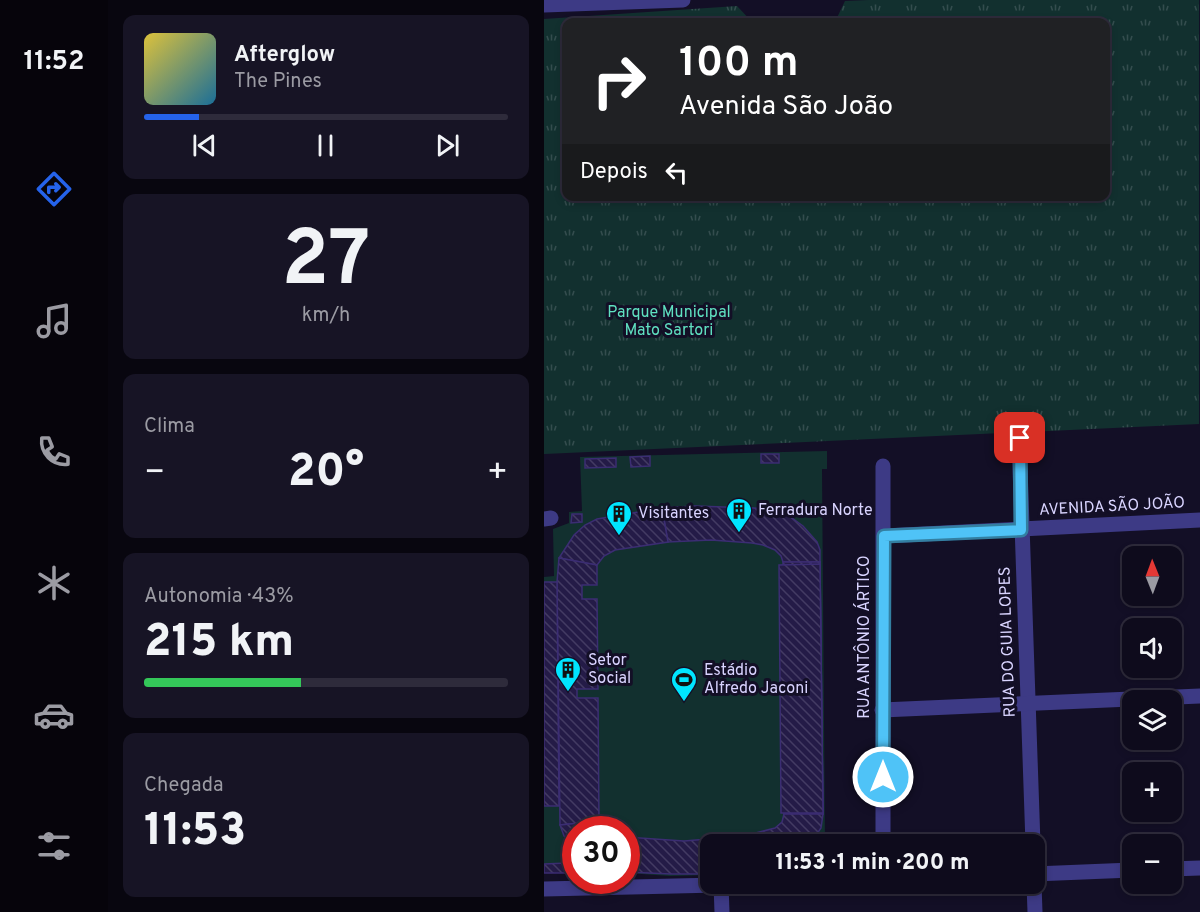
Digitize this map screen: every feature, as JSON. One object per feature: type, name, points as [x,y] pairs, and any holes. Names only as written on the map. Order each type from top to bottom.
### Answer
[{"type":"street","points":[[544,5],[683,0]]},
{"type":"street","name":"RUA DO GUIA LOPES","points":[[1020,438],[1021,530],[1033,834]]},
{"type":"street","name":"RUA ANTÔNIO ÁRTICO","points":[[883,465],[883,834]]},
{"type":"street","name":"AVENIDA SÃO JOÃO","points":[[884,536],[1200,520]]},
{"type":"street","points":[[882,710],[1200,696]]},
{"type":"street","points":[[1182,869],[1200,868]]},
{"type":"street","points":[[1045,874],[1122,870]]},
{"type":"street","points":[[544,889],[700,885]]},
{"type":"street","points":[[721,894],[722,912]]},
{"type":"street","points":[[1034,894],[1034,912]]},
{"type":"green space","name":"Parque Municipal Mato Sartori","points":[[1199,0],[1199,424],[544,454],[544,19],[737,6],[748,18],[562,18],[562,201],[1110,201],[1110,18],[837,18],[845,1]]},
{"type":"green space","name":"Estádio Alfredo Jaconi","points":[[827,451],[827,469],[822,469],[825,834],[700,834],[700,875],[670,876],[640,874],[640,816],[562,816],[562,872],[544,873],[544,577],[554,576],[553,529],[569,523],[569,512],[582,511],[580,457]]},
{"type":"building","points":[[761,454],[779,454],[779,463],[761,463]]},
{"type":"building","points":[[650,456],[650,466],[631,467],[630,457]]},
{"type":"building","points":[[616,458],[616,467],[585,468],[585,459]]},
{"type":"building","name":"Ferradura Norte","points":[[695,506],[754,508],[772,510],[789,516],[803,526],[817,542],[820,562],[783,562],[775,550],[752,543],[711,540],[668,542],[662,508]]},
{"type":"building","name":"Visitantes","points":[[662,508],[668,542],[615,550],[604,556],[597,565],[559,558],[574,535],[585,525],[597,519]]},
{"type":"building","points":[[572,514],[582,514],[582,522],[571,523]]},
{"type":"building","name":"Setor Social","points":[[559,558],[597,565],[597,585],[582,585],[582,599],[597,599],[598,689],[577,689],[577,698],[598,698],[599,816],[562,816],[562,825],[560,825],[557,582]]},
{"type":"building","points":[[783,562],[820,562],[823,814],[784,814]]},
{"type":"building","points":[[811,562],[820,562],[823,814],[813,814]]},
{"type":"building","points":[[820,564],[823,813],[781,813],[779,565]]},
{"type":"building","points":[[544,582],[557,582],[559,806],[544,806]]},
{"type":"building","points":[[784,814],[823,814],[821,828],[817,834],[752,834],[775,828],[782,822]]},
{"type":"building","points":[[640,838],[700,840],[700,874],[640,873]]},
{"type":"building","points":[[562,863],[562,873],[544,873],[544,864]]},
{"type":"place","name":"Ferradura Norte","points":[[739,534]]},
{"type":"place","name":"Visitantes","points":[[619,537]]},
{"type":"place","name":"Setor Social","points":[[568,693]]},
{"type":"place","name":"Estádio Alfredo Jaconi","points":[[684,703]]},
{"type":"route","points":[[883,777],[884,536],[1021,530],[1020,438]]}]
